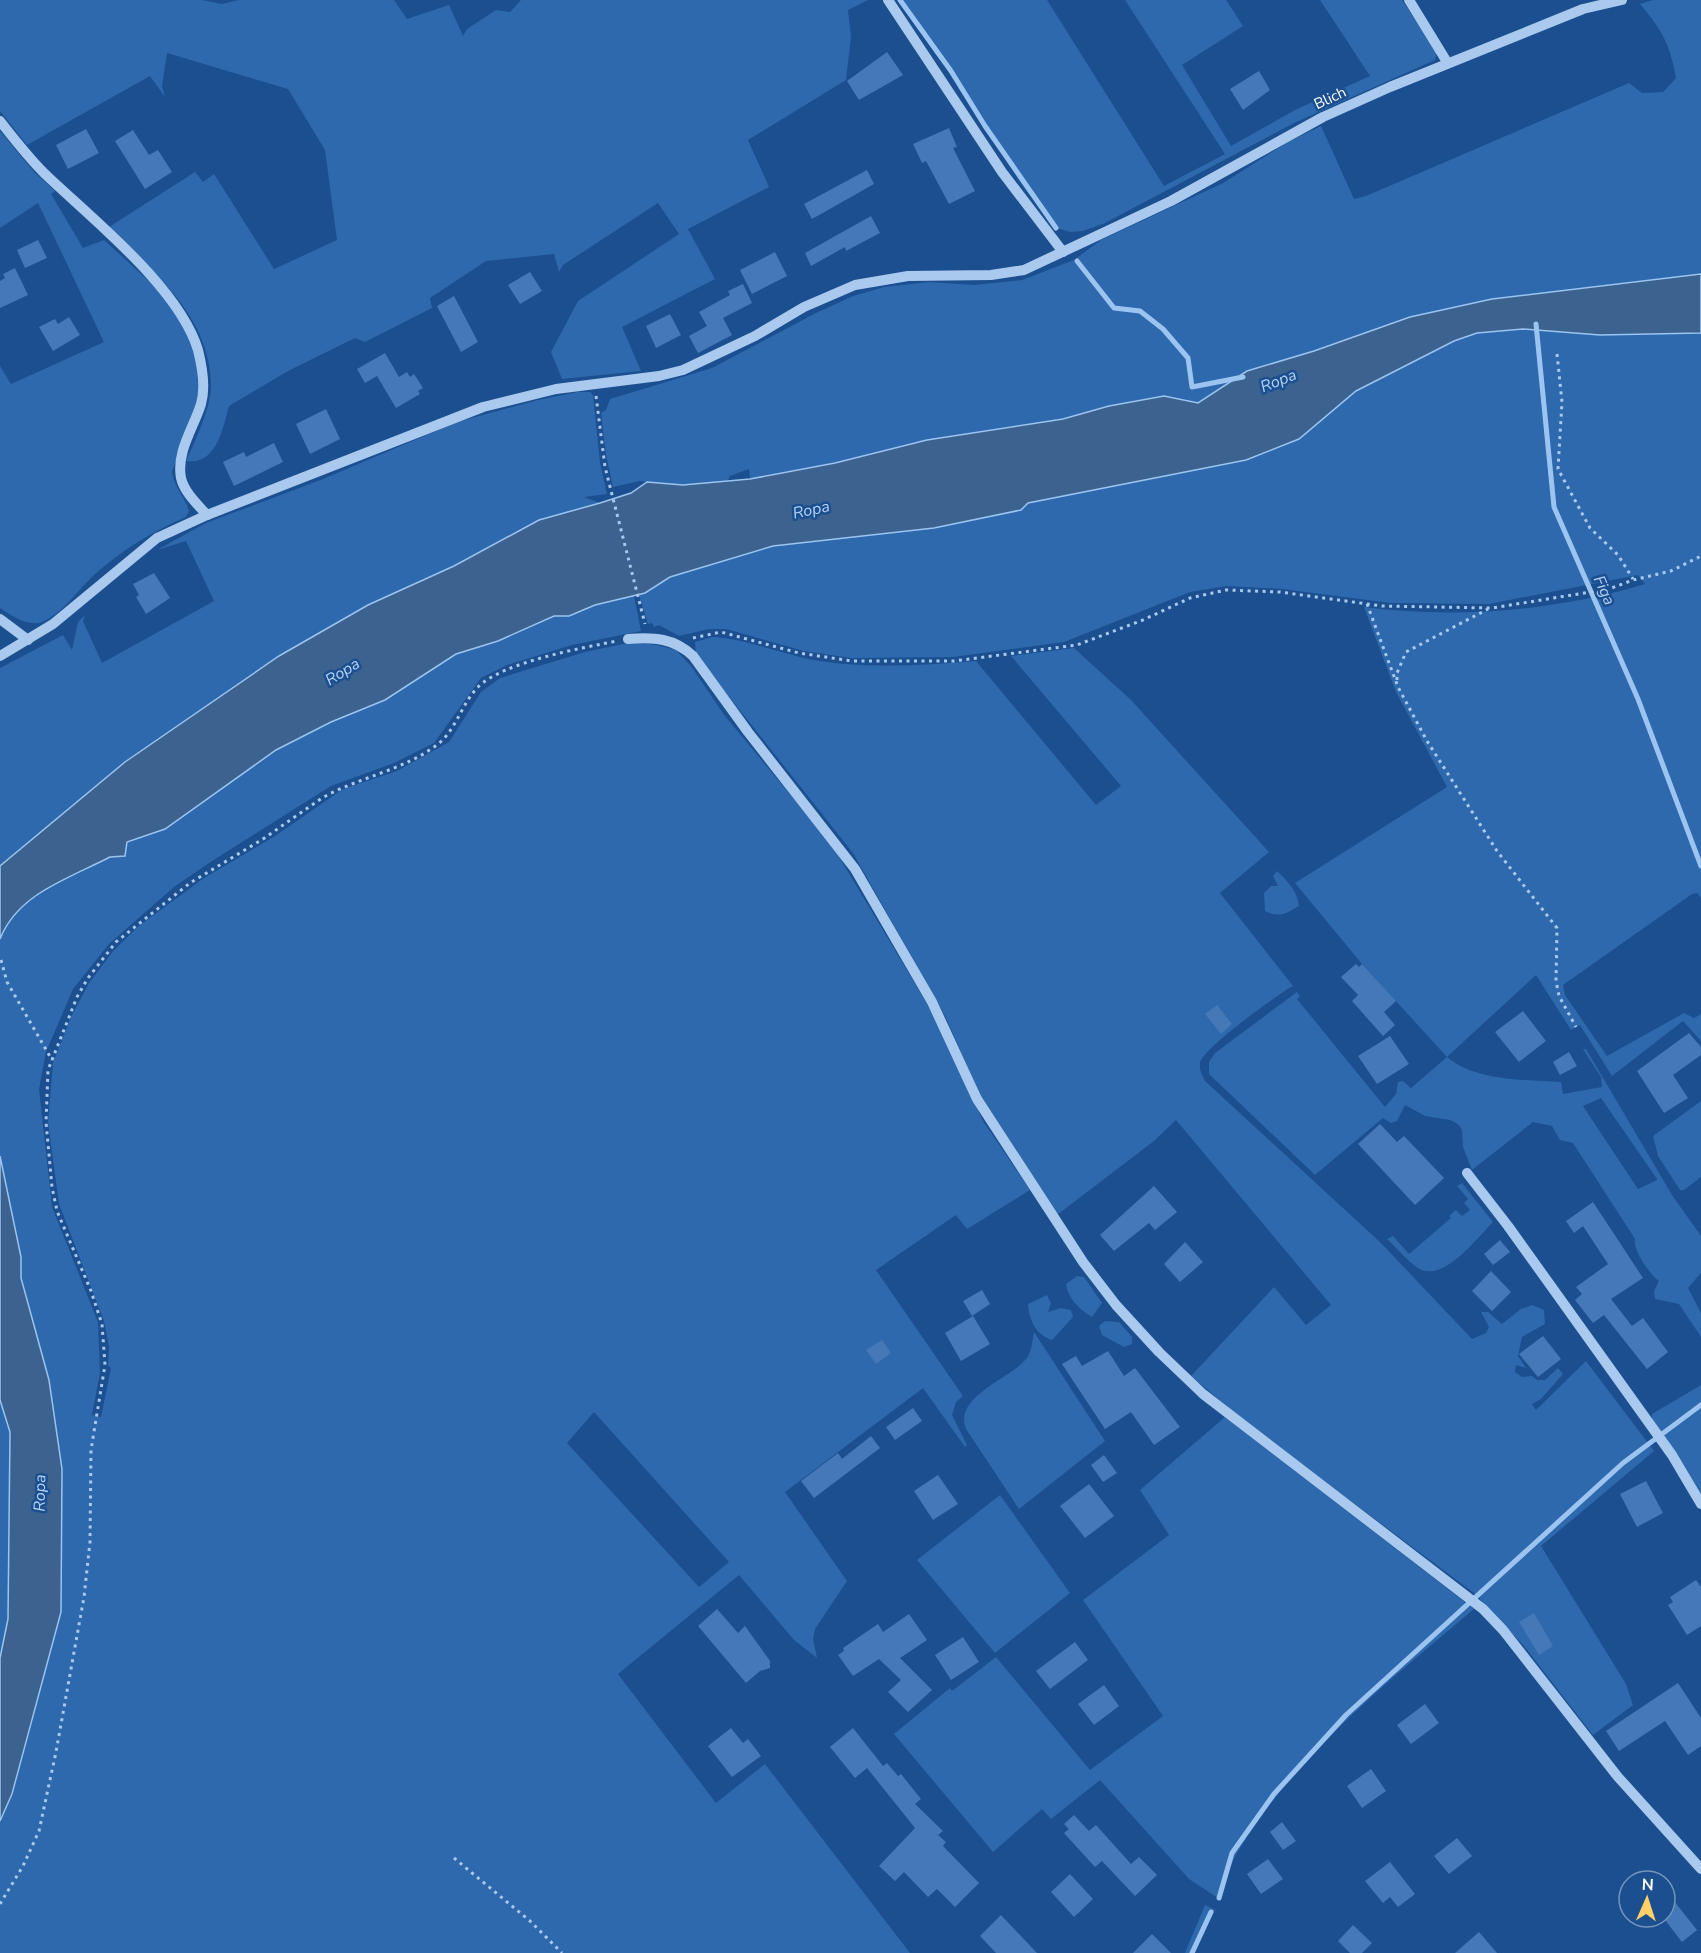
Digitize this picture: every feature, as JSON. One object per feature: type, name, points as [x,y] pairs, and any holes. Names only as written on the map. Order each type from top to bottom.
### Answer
[{"type":"street","points":[[888,0],[1002,171],[1064,252]]},
{"type":"street","points":[[1409,0],[1448,62]]},
{"type":"street","name":"Blich","points":[[0,656],[79,605],[141,550],[176,528],[207,515],[483,406],[544,391],[683,370],[724,352],[804,308],[855,285],[908,276],[996,275],[1024,270],[1170,201],[1323,117],[1448,62],[1497,46],[1583,9],[1622,0]]},
{"type":"street","points":[[0,121],[45,174],[163,288],[187,324],[200,359],[204,385],[202,402],[182,456],[181,478],[184,487],[207,515]]},
{"type":"street","points":[[0,619],[28,640]]},
{"type":"street","points":[[628,639],[649,637],[682,646],[693,656],[748,732],[855,869],[932,1002],[986,1113],[1083,1262],[1116,1305],[1159,1352],[1203,1394],[1483,1609],[1503,1630],[1618,1777],[1701,1869]]},
{"type":"street","points":[[1467,1173],[1508,1226],[1672,1455],[1701,1504]]},
{"type":"path","points":[[1557,354],[1562,402],[1558,469],[1590,528],[1618,555],[1633,580]]},
{"type":"path","points":[[595,384],[605,466],[649,637]]},
{"type":"path","points":[[682,646],[694,637],[721,632],[799,653],[852,661],[954,661],[1077,645],[1143,620],[1190,598],[1226,590],[1280,592],[1367,604],[1431,608],[1490,608],[1609,590],[1633,580],[1671,571],[1701,556]]},
{"type":"path","points":[[1367,604],[1398,687],[1427,741],[1497,851],[1557,928],[1556,981],[1559,996],[1576,1027]]},
{"type":"path","points":[[1398,687],[1396,673],[1406,652],[1490,608]]},
{"type":"path","points":[[0,1904],[27,1858],[39,1831],[56,1752],[84,1597],[90,1542],[91,1450],[105,1365],[102,1324],[91,1290],[57,1211],[49,1171],[45,1096],[52,1060],[68,1014],[88,978],[116,942],[158,906],[322,798],[345,785],[401,764],[440,743],[479,686],[508,669],[628,639]]},
{"type":"path","points":[[1,960],[7,982],[52,1060]]},
{"type":"path","points":[[454,1858],[530,1921],[562,1953]]},
{"type":"shaded area","points":[[0,0],[202,0],[222,4],[239,0],[394,0],[407,19],[449,5],[463,36],[467,29],[496,10],[510,12],[521,0],[868,0],[848,10],[851,37],[846,80],[748,140],[769,187],[688,229],[715,279],[622,327],[641,371],[562,379],[551,352],[578,301],[679,234],[658,203],[563,265],[559,272],[554,254],[486,261],[430,298],[432,308],[365,342],[355,338],[288,371],[229,406],[221,434],[212,451],[197,461],[186,461],[209,402],[211,383],[208,358],[189,315],[175,296],[109,227],[195,172],[203,182],[214,174],[274,269],[337,240],[325,150],[288,89],[167,53],[162,86],[165,97],[150,76],[27,145],[0,111]]},
{"type":"shaded area","points":[[900,0],[1047,0],[1164,186],[1225,154],[1125,0],[1226,0],[1243,26],[1182,65],[1231,146],[1295,110],[1370,76],[1320,0],[1402,0],[1437,52],[1435,60],[1294,123],[1105,223],[1083,231],[1070,232],[1057,228],[1024,188],[957,85],[953,74],[939,59]]},
{"type":"shaded area","points":[[1653,0],[1701,0],[1701,274],[1492,299],[1410,317],[1314,351],[1247,371],[1199,403],[1164,396],[1109,406],[1063,419],[927,440],[835,463],[750,479],[749,469],[730,476],[727,482],[670,485],[640,481],[613,487],[601,413],[606,410],[610,399],[712,368],[853,296],[884,287],[929,282],[974,285],[1022,280],[1074,260],[1101,240],[1223,183],[1288,142],[1321,126],[1354,199],[1366,196],[1629,83],[1642,93],[1663,92],[1676,78],[1664,38],[1640,4]]},
{"type":"shaded area","points":[[0,131],[35,173],[55,191],[51,194],[83,248],[104,240],[162,293],[180,316],[196,355],[199,395],[172,472],[189,511],[186,517],[149,535],[126,550],[93,576],[57,613],[37,623],[20,620],[0,608],[0,366],[11,384],[104,342],[38,203],[0,228]]},
{"type":"shaded area","points":[[1523,329],[1600,335],[1701,333],[1701,898],[1697,893],[1692,894],[1563,985],[1565,995],[1607,1056],[1684,1013],[1694,1018],[1701,1014],[1701,1041],[1683,1021],[1612,1076],[1580,1025],[1571,1030],[1536,975],[1447,1057],[1362,964],[1295,883],[1447,787],[1396,692],[1364,607],[1399,611],[1470,612],[1541,606],[1576,601],[1645,584],[1638,575],[1489,604],[1391,603],[1282,589],[1227,586],[1190,592],[1064,642],[953,657],[851,658],[804,651],[726,629],[709,629],[679,636],[659,625],[654,627],[652,623],[648,624],[639,595],[670,577],[773,546],[934,528],[1021,510],[1028,503],[1124,484],[1331,411],[1356,391],[1454,341],[1477,333]]},
{"type":"shaded area","points":[[578,392],[590,392],[593,395],[600,463],[607,494],[584,497],[600,503],[539,520],[279,656],[125,762],[0,866],[0,668],[63,635],[72,650],[78,622],[85,615],[83,621],[102,663],[214,601],[186,541],[157,550],[206,523],[323,479],[457,422],[538,400]]},
{"type":"shaded area","points":[[634,596],[641,631],[572,645],[507,665],[481,678],[434,743],[394,763],[331,786],[209,863],[174,887],[109,944],[73,989],[46,1052],[39,1089],[52,1207],[98,1322],[100,1373],[92,1415],[101,1417],[111,1368],[108,1366],[109,1347],[104,1321],[59,1204],[48,1122],[53,1063],[71,1017],[89,983],[114,950],[140,925],[204,878],[275,836],[343,789],[397,771],[449,742],[481,692],[500,678],[585,652],[632,642],[676,650],[691,666],[725,716],[832,845],[932,1012],[983,1121],[1030,1190],[967,1229],[956,1215],[876,1270],[963,1396],[956,1402],[952,1415],[967,1445],[965,1447],[923,1388],[785,1492],[847,1581],[815,1629],[813,1639],[817,1658],[794,1640],[739,1575],[618,1674],[716,1803],[765,1764],[910,1953],[0,1953],[0,1821],[13,1794],[61,1612],[62,1469],[49,1380],[21,1278],[21,1257],[0,1156],[0,939],[8,923],[32,898],[111,857],[124,856],[127,842],[166,829],[276,750],[331,722],[385,700],[456,654],[498,641],[554,616],[569,616],[595,605]],"holes":[[[594,1412],[729,1562],[699,1587],[567,1443]]]},
{"type":"shaded area","points":[[712,637],[726,638],[820,661],[859,665],[898,666],[976,661],[1096,805],[1121,786],[1011,656],[1074,648],[1131,700],[1269,852],[1220,893],[1293,986],[1272,999],[1213,1046],[1200,1063],[1202,1075],[1205,1081],[1381,1243],[1472,1339],[1486,1333],[1489,1327],[1481,1312],[1488,1312],[1502,1324],[1521,1309],[1532,1305],[1544,1310],[1545,1324],[1522,1337],[1518,1356],[1526,1368],[1516,1365],[1515,1372],[1522,1377],[1532,1376],[1537,1380],[1545,1380],[1558,1368],[1563,1374],[1541,1399],[1532,1404],[1536,1410],[1586,1361],[1654,1451],[1541,1546],[1626,1684],[1633,1705],[1593,1735],[1524,1646],[1474,1593],[1253,1428],[1191,1376],[1274,1287],[1306,1325],[1331,1305],[1176,1120],[1154,1141],[1057,1215],[981,1097],[945,1016],[853,853],[696,655],[695,642]]},
{"type":"shaded area","points":[[1277,871],[1294,891],[1299,906],[1278,915],[1265,911],[1264,893],[1271,886],[1278,886],[1273,876]]},
{"type":"shaded area","points":[[1297,992],[1300,996],[1297,999],[1385,1107],[1396,1094],[1398,1082],[1403,1081],[1411,1088],[1447,1057],[1472,1071],[1486,1075],[1517,1080],[1561,1082],[1563,1094],[1602,1087],[1601,1077],[1583,1049],[1586,1049],[1672,1195],[1701,1236],[1701,1273],[1688,1288],[1701,1313],[1701,1337],[1679,1304],[1655,1299],[1654,1291],[1659,1281],[1642,1262],[1636,1249],[1635,1239],[1573,1143],[1560,1140],[1552,1126],[1533,1122],[1472,1170],[1463,1147],[1462,1130],[1458,1124],[1450,1120],[1425,1116],[1405,1105],[1397,1121],[1391,1123],[1383,1118],[1315,1175],[1209,1074],[1209,1062],[1215,1053]],"holes":[[[1601,1098],[1657,1179],[1638,1189],[1583,1106]]]},
{"type":"shaded area","points":[[1701,1101],[1701,1177],[1684,1190],[1680,1190],[1658,1156],[1653,1136]]},
{"type":"shaded area","points":[[1462,1183],[1493,1222],[1469,1248],[1448,1265],[1438,1270],[1428,1271],[1418,1268],[1387,1239],[1393,1236],[1409,1254],[1451,1218],[1449,1216],[1456,1210],[1462,1216],[1470,1210],[1464,1203],[1468,1199],[1457,1186]]},
{"type":"shaded area","points":[[1077,1276],[1084,1277],[1102,1303],[1092,1317],[1075,1304],[1067,1289],[1066,1284]]},
{"type":"shaded area","points":[[1047,1295],[1051,1303],[1048,1312],[1061,1308],[1071,1310],[1073,1317],[1052,1340],[1042,1335],[1034,1326],[1028,1304]]},
{"type":"shaded area","points":[[1105,1321],[1119,1322],[1132,1337],[1132,1344],[1124,1347],[1102,1335],[1099,1326]]},
{"type":"shaded area","points":[[1034,1332],[1105,1441],[1019,1509],[966,1429],[964,1417],[975,1398],[1026,1359],[1031,1350]]},
{"type":"shaded area","points":[[1701,1385],[1701,1501],[1652,1420],[1652,1414]]},
{"type":"shaded area","points":[[0,1400],[10,1432],[8,1619],[0,1658]]},
{"type":"shaded area","points":[[1225,1417],[1474,1609],[1345,1721],[1286,1784],[1234,1858],[1221,1900],[1189,1879],[1100,1780],[1051,1819],[1042,1809],[993,1852],[894,1734],[950,1688],[952,1691],[996,1657],[1090,1770],[1163,1716],[1083,1600],[1169,1535],[1140,1490]]},
{"type":"shaded area","points":[[1000,1495],[1070,1593],[995,1653],[917,1560]]},
{"type":"shaded area","points":[[1205,1905],[1215,1910],[1195,1953],[1185,1953]]},
{"type":"water","name":"Ropa","points":[[1701,274],[1701,333],[1600,335],[1523,329],[1477,333],[1454,341],[1356,391],[1299,439],[1246,460],[1028,503],[1021,510],[934,528],[773,546],[670,577],[645,593],[595,605],[569,616],[554,616],[498,641],[456,654],[385,700],[331,722],[276,750],[165,829],[127,842],[125,856],[110,857],[62,880],[32,898],[8,923],[0,939],[0,866],[125,762],[279,656],[368,605],[454,566],[539,520],[631,493],[647,482],[683,485],[750,479],[835,463],[927,440],[1063,419],[1109,406],[1164,396],[1198,403],[1247,371],[1314,351],[1410,317],[1492,299]]},
{"type":"water","name":"Ropa","points":[[0,1156],[21,1257],[21,1278],[49,1380],[62,1469],[61,1612],[12,1794],[0,1821],[0,1658],[8,1619],[10,1432],[0,1400]]},
{"type":"building","points":[[887,52],[903,75],[859,100],[847,81]]},
{"type":"building","points":[[1259,71],[1270,90],[1243,110],[1230,89]]},
{"type":"building","points":[[949,128],[957,147],[953,148],[975,191],[949,204],[926,161],[922,163],[913,144]]},
{"type":"building","points":[[86,129],[99,153],[68,169],[56,145]]},
{"type":"building","points":[[133,130],[149,155],[158,150],[172,172],[145,189],[115,141]]},
{"type":"building","points":[[867,170],[874,184],[812,219],[804,204]]},
{"type":"building","points":[[871,216],[880,233],[846,251],[845,247],[811,266],[805,253]]},
{"type":"building","points":[[38,240],[47,258],[25,268],[17,250]]},
{"type":"building","points":[[775,252],[787,276],[752,294],[740,270]]},
{"type":"building","points":[[15,268],[28,295],[0,308],[0,281],[5,278],[3,274]]},
{"type":"building","points":[[530,272],[542,291],[520,304],[508,285]]},
{"type":"building","points":[[743,284],[752,303],[723,318],[732,335],[698,353],[689,336],[707,326],[699,312],[730,295],[728,291]]},
{"type":"building","points":[[454,296],[478,342],[461,352],[437,306]]},
{"type":"building","points":[[670,314],[681,335],[656,348],[646,326]]},
{"type":"building","points":[[69,317],[80,335],[53,351],[39,327],[55,319],[58,324]]},
{"type":"building","points":[[385,353],[399,377],[407,372],[410,377],[414,374],[423,388],[418,391],[420,394],[396,408],[377,376],[365,383],[357,369]]},
{"type":"building","points":[[326,409],[340,439],[310,454],[296,424]]},
{"type":"building","points":[[274,443],[283,462],[234,486],[223,462],[244,452],[246,457]]},
{"type":"building","points":[[154,573],[170,598],[146,614],[136,597],[139,595],[133,584]]},
{"type":"building","points":[[1356,964],[1359,967],[1362,964],[1396,1001],[1384,1012],[1395,1025],[1383,1036],[1352,1001],[1358,995],[1341,977]]},
{"type":"building","points":[[1217,1005],[1232,1024],[1221,1034],[1205,1014]]},
{"type":"building","points":[[1523,1011],[1546,1041],[1519,1062],[1495,1032]]},
{"type":"building","points":[[1689,1033],[1701,1047],[1701,1055],[1673,1075],[1688,1098],[1664,1113],[1637,1071]]},
{"type":"building","points":[[1390,1036],[1409,1064],[1377,1084],[1358,1056]]},
{"type":"building","points":[[1569,1052],[1577,1066],[1560,1075],[1553,1062]]},
{"type":"building","points":[[1380,1124],[1397,1142],[1404,1136],[1444,1178],[1415,1205],[1358,1144]]},
{"type":"building","points":[[1154,1186],[1177,1212],[1155,1230],[1149,1223],[1114,1251],[1100,1235]]},
{"type":"building","points":[[1593,1202],[1643,1278],[1611,1299],[1632,1326],[1643,1318],[1668,1352],[1647,1369],[1604,1315],[1593,1323],[1575,1300],[1582,1294],[1576,1287],[1608,1264],[1583,1226],[1574,1233],[1566,1221]]},
{"type":"building","points":[[1500,1240],[1510,1252],[1493,1265],[1484,1254]]},
{"type":"building","points":[[1185,1242],[1203,1262],[1180,1282],[1164,1264]]},
{"type":"building","points":[[1491,1271],[1511,1292],[1492,1311],[1472,1291]]},
{"type":"building","points":[[982,1290],[990,1304],[972,1316],[963,1301]]},
{"type":"building","points":[[973,1316],[990,1344],[961,1361],[945,1333]]},
{"type":"building","points":[[1543,1336],[1561,1359],[1538,1377],[1519,1354]]},
{"type":"building","points":[[882,1340],[891,1353],[876,1364],[866,1350]]},
{"type":"building","points":[[1108,1351],[1124,1376],[1135,1368],[1180,1427],[1154,1445],[1131,1412],[1105,1429],[1062,1364],[1076,1356],[1082,1366]]},
{"type":"building","points":[[913,1408],[922,1421],[895,1440],[886,1427]]},
{"type":"building","points":[[871,1436],[880,1448],[814,1498],[801,1481],[838,1453],[842,1459]]},
{"type":"building","points":[[1104,1455],[1117,1473],[1103,1482],[1091,1465]]},
{"type":"building","points":[[938,1475],[958,1504],[933,1520],[914,1491]]},
{"type":"building","points":[[1646,1481],[1663,1513],[1637,1527],[1620,1494]]},
{"type":"building","points":[[1089,1484],[1114,1516],[1085,1538],[1060,1506]]},
{"type":"building","points":[[1696,1580],[1701,1587],[1701,1626],[1687,1635],[1668,1605],[1673,1602],[1670,1597]]},
{"type":"building","points":[[717,1609],[738,1633],[745,1626],[770,1661],[770,1668],[760,1671],[746,1683],[698,1626]]},
{"type":"building","points":[[1534,1613],[1553,1646],[1539,1655],[1519,1622]]},
{"type":"building","points":[[909,1614],[927,1640],[900,1658],[932,1690],[908,1712],[888,1692],[901,1680],[879,1659],[853,1676],[838,1655],[844,1651],[843,1648],[878,1624],[883,1632]]},
{"type":"building","points":[[963,1637],[979,1662],[951,1680],[935,1655]]},
{"type":"building","points":[[1075,1642],[1088,1660],[1050,1689],[1036,1671]]},
{"type":"building","points":[[1678,1683],[1701,1718],[1701,1746],[1688,1755],[1665,1721],[1619,1751],[1606,1731]]},
{"type":"building","points":[[1104,1685],[1119,1706],[1094,1725],[1078,1704]]},
{"type":"building","points":[[1425,1704],[1439,1723],[1411,1744],[1397,1725]]},
{"type":"building","points":[[731,1728],[743,1743],[748,1739],[761,1756],[732,1777],[708,1746]]},
{"type":"building","points":[[853,1728],[883,1766],[887,1763],[898,1776],[901,1774],[921,1799],[915,1804],[943,1831],[938,1835],[946,1842],[943,1846],[979,1883],[955,1907],[937,1889],[928,1897],[904,1872],[895,1881],[879,1866],[915,1828],[867,1768],[855,1778],[830,1747]]},
{"type":"building","points":[[1371,1769],[1386,1791],[1362,1808],[1347,1786]]},
{"type":"building","points":[[1074,1815],[1089,1831],[1096,1825],[1131,1864],[1139,1857],[1157,1875],[1135,1896],[1102,1861],[1095,1867],[1064,1833],[1069,1829],[1064,1824]]},
{"type":"building","points":[[1282,1822],[1296,1841],[1283,1850],[1270,1832]]},
{"type":"building","points":[[1457,1838],[1472,1856],[1449,1874],[1434,1856]]},
{"type":"building","points":[[1268,1859],[1283,1879],[1261,1894],[1247,1874]]},
{"type":"building","points":[[1390,1862],[1415,1894],[1398,1907],[1390,1897],[1383,1903],[1365,1881]]},
{"type":"building","points":[[1070,1874],[1093,1899],[1074,1917],[1051,1892]]},
{"type":"building","points":[[1677,1905],[1697,1930],[1682,1942],[1672,1929],[1677,1929]]},
{"type":"building","points":[[1001,1915],[1037,1953],[996,1953],[980,1936]]},
{"type":"building","points":[[1353,1925],[1372,1943],[1362,1953],[1350,1953],[1338,1941]]},
{"type":"building","points":[[1479,1932],[1497,1953],[1455,1953]]},
{"type":"building","points":[[1152,1934],[1171,1953],[1133,1953]]},
{"type":"waterway","points":[[900,0],[951,71],[985,126],[1056,228]]},
{"type":"waterway","points":[[1077,261],[1114,308],[1140,311],[1163,329],[1188,358],[1192,387],[1243,377]]},
{"type":"waterway","name":"Figa","points":[[1536,324],[1554,507],[1638,699],[1701,866]]},
{"type":"waterway","points":[[1219,1898],[1232,1853],[1274,1794],[1346,1715],[1623,1463],[1701,1405]]},
{"type":"waterway","points":[[1192,1953],[1211,1912]]}]
